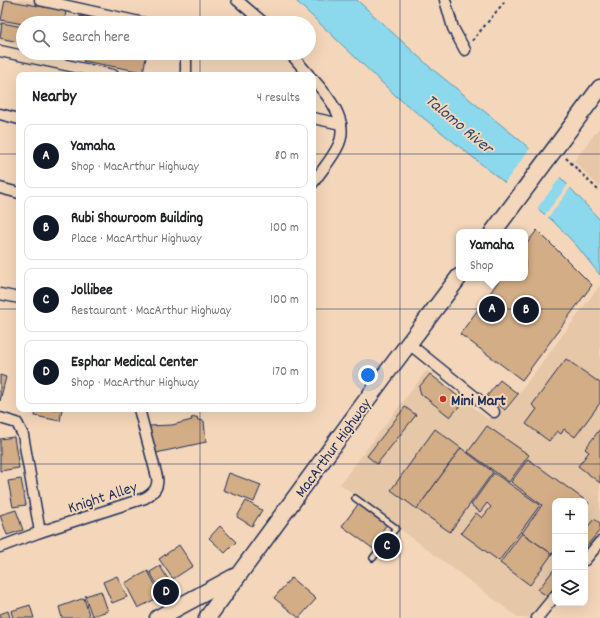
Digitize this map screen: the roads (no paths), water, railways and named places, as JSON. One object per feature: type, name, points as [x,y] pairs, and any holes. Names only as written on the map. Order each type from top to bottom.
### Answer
[{"type":"highway","points":[[495,229],[600,88]]},
{"type":"highway","name":"MacArthur Highway","points":[[208,618],[408,343],[456,281]]},
{"type":"highway","points":[[158,618],[239,575]]},
{"type":"street","points":[[40,0],[112,16]]},
{"type":"street","points":[[237,0],[256,16]]},
{"type":"street","points":[[445,0],[453,28],[465,50]]},
{"type":"street","points":[[0,51],[16,54]]},
{"type":"street","points":[[42,60],[99,72]]},
{"type":"street","points":[[186,60],[186,72]]},
{"type":"street","points":[[296,60],[306,72]]},
{"type":"street","points":[[316,83],[329,98],[341,124],[339,144],[316,178]]},
{"type":"street","points":[[0,114],[16,117]]},
{"type":"street","points":[[316,119],[341,124]]},
{"type":"street","points":[[0,188],[16,192]]},
{"type":"street","points":[[0,294],[16,297]]},
{"type":"street","points":[[408,343],[494,412]]},
{"type":"street","name":"Knight Alley","points":[[0,547],[40,532],[145,498],[154,492],[157,487],[157,477],[141,412]]},
{"type":"street","points":[[0,418],[16,423],[23,435],[40,532]]},
{"type":"street","points":[[588,556],[600,542]]},
{"type":"street","points":[[537,618],[552,600]]},
{"type":"lane","points":[[355,498],[396,528],[373,558]]},
{"type":"water","name":"Talomo River","points":[[295,0],[357,0],[431,68],[521,141],[563,180],[600,220],[600,275],[576,245],[553,221],[397,97],[316,20],[316,16],[312,16]]},
{"type":"place","name":"Yamaha","points":[[492,309]]},
{"type":"place","name":"Rubi Showroom Building","points":[[526,310]]},
{"type":"place","name":"Mini Mart","points":[[443,399]]},
{"type":"place","name":"Jollibee","points":[[387,546]]},
{"type":"place","name":"Esphar Medical Center","points":[[166,592]]}]
